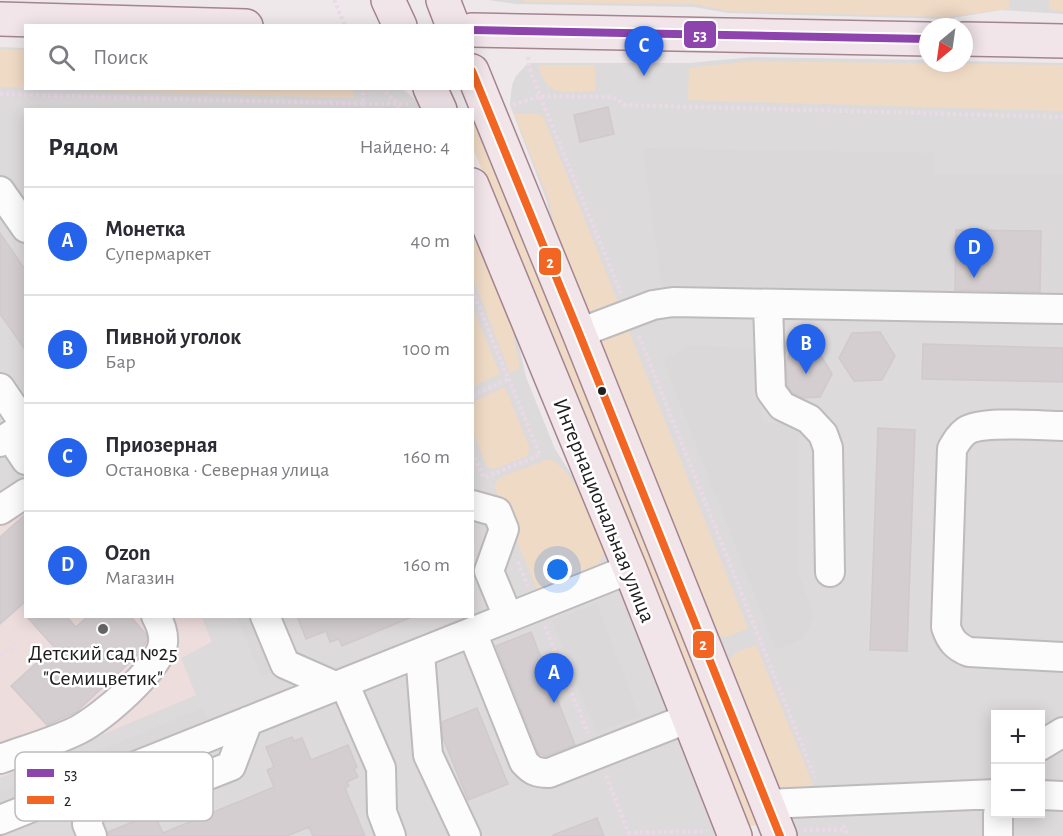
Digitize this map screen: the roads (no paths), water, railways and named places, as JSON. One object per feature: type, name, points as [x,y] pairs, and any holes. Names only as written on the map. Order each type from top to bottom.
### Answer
[{"type":"main road","points":[[388,0],[399,24]]},
{"type":"main road","points":[[443,0],[452,24]]},
{"type":"main road","points":[[0,19],[176,24]]},
{"type":"main road","points":[[474,30],[919,39]]},
{"type":"main road","points":[[973,39],[1063,41]]},
{"type":"main road","name":"Интернациональная улица","points":[[474,76],[780,836]]},
{"type":"main road","points":[[431,90],[439,108]]},
{"type":"main road","name":"Интернациональная улица","points":[[474,195],[479,219],[630,569],[735,836]]},
{"type":"lane","points":[[0,191],[24,225]]},
{"type":"lane","points":[[579,333],[653,305],[667,302],[1063,309]]},
{"type":"lane","points":[[768,305],[771,391],[782,406],[809,419],[823,434],[828,448],[830,572]]},
{"type":"lane","points":[[0,388],[24,455]]},
{"type":"lane","points":[[1063,426],[983,425],[967,430],[958,438],[952,449],[946,627],[950,638],[959,648],[969,652],[1063,657]]},
{"type":"lane","points":[[0,510],[24,494]]},
{"type":"lane","points":[[474,506],[497,512],[504,529],[489,571],[508,617]]},
{"type":"lane","points":[[170,752],[630,569]]},
{"type":"lane","points":[[5,749],[77,730],[90,723],[149,671],[163,644],[163,633],[157,618]]},
{"type":"lane","points":[[266,618],[285,663],[340,685],[381,768],[382,812],[391,836]]},
{"type":"lane","points":[[472,632],[524,762],[531,770],[549,773],[689,718]]},
{"type":"lane","points":[[420,652],[428,755],[466,836]]},
{"type":"lane","points":[[213,772],[231,765],[248,721]]},
{"type":"lane","points":[[1045,743],[1063,732]]},
{"type":"lane","points":[[961,795],[991,777]]},
{"type":"lane","points":[[767,804],[991,794]]},
{"type":"lane","points":[[1045,795],[1063,796]]},
{"type":"lane","points":[[998,836],[999,818]]},
{"type":"lane","points":[[0,820],[15,819]]},
{"type":"place","name":"Приозерная","points":[[644,76]]},
{"type":"place","name":"Ozon","points":[[974,278]]},
{"type":"place","name":"Пивной уголок","points":[[806,374]]},
{"type":"place","name":"Детский сад №25 \"Семицветик\"","points":[[103,629]]},
{"type":"place","name":"Монетка","points":[[554,703]]}]
